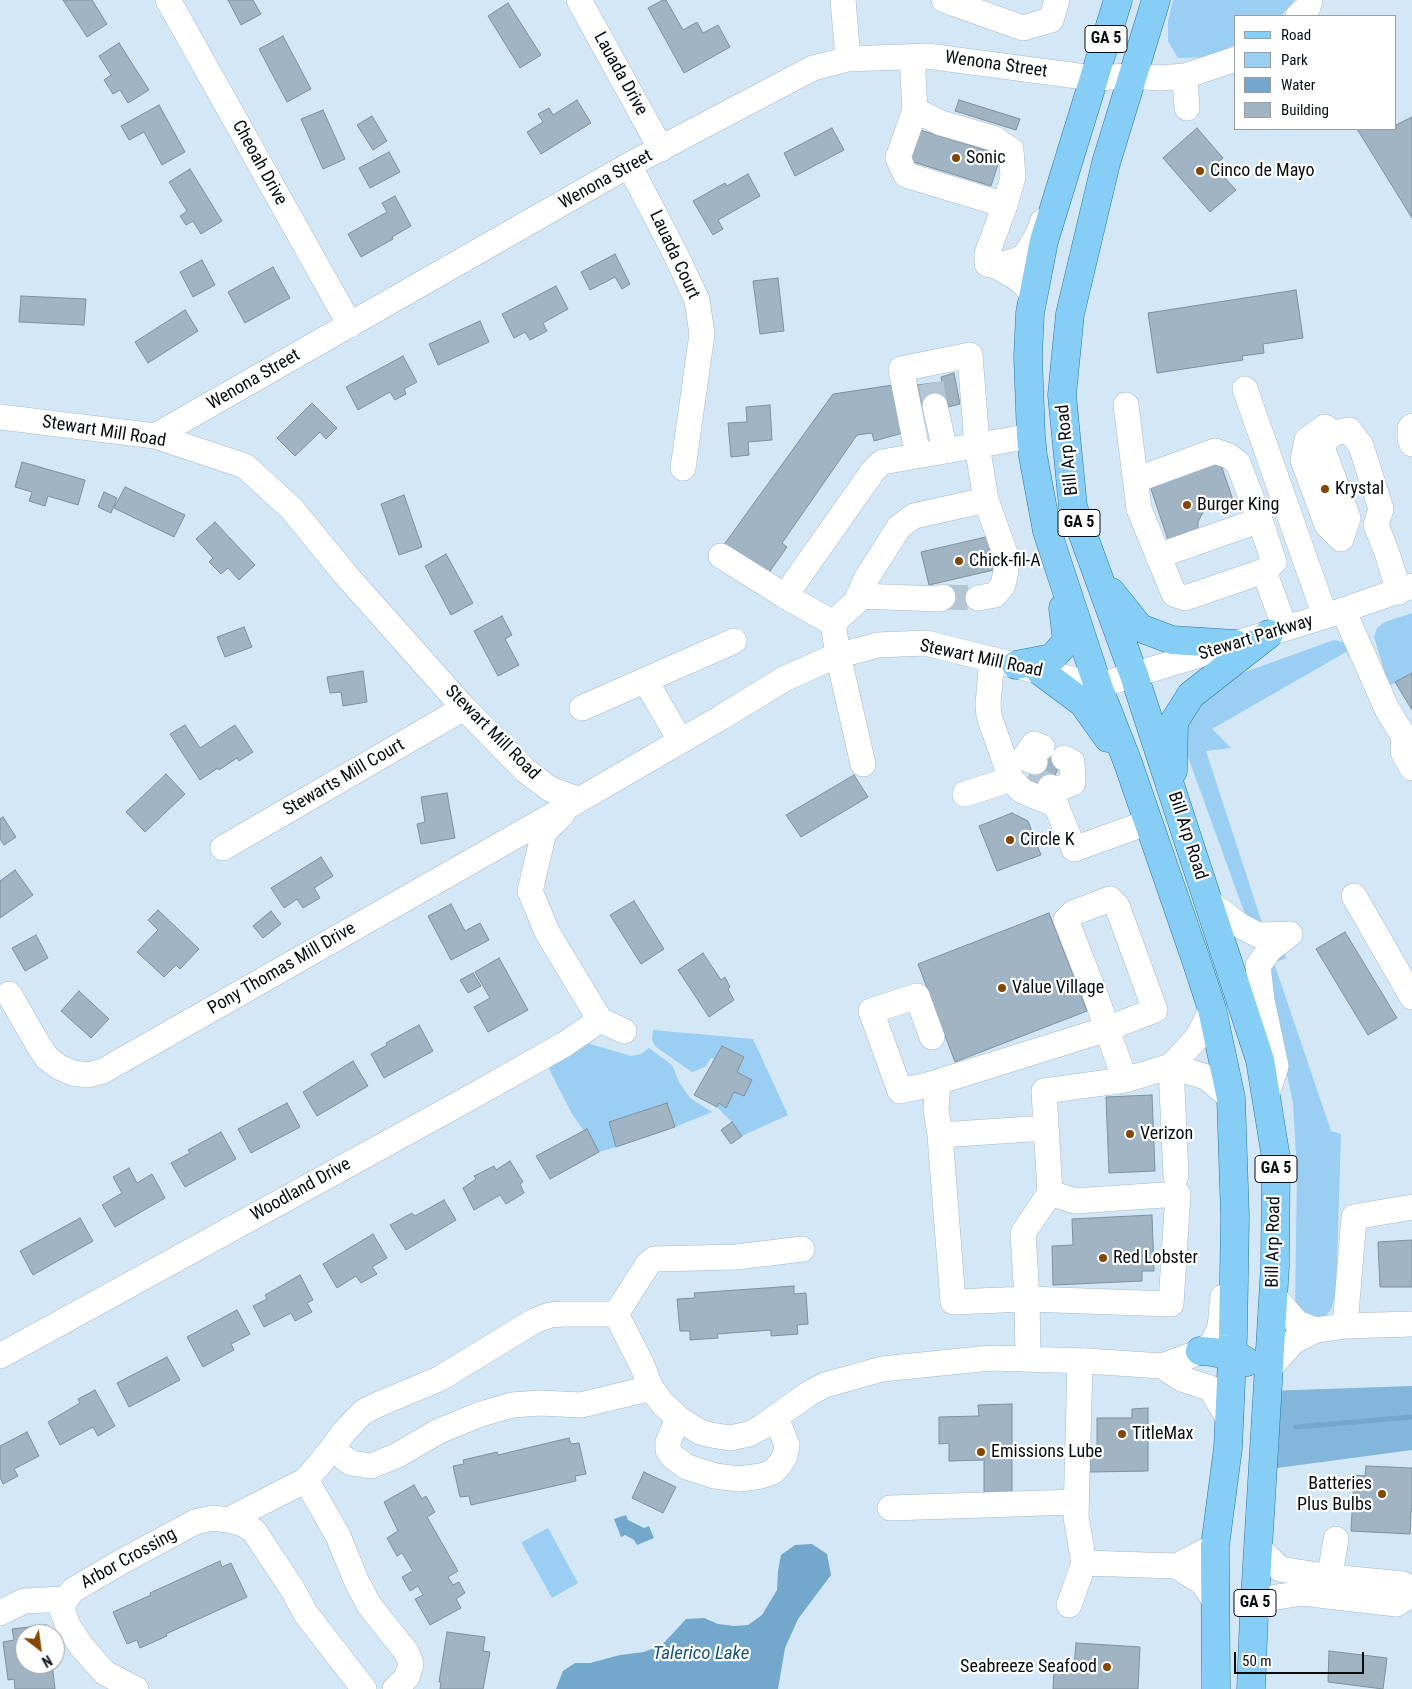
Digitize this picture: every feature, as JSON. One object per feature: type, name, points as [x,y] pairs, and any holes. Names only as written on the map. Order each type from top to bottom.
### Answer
[{"type":"main road","name":"Bill Arp Road","points":[[1118,0],[1045,234],[1030,313],[1028,357],[1031,436],[1047,531],[1098,686],[1149,822],[1212,1009],[1231,1098],[1235,1216],[1232,1356],[1228,1448],[1215,1546],[1216,1689]]},
{"type":"main road","name":"Bill Arp Road","points":[[1156,0],[1106,163],[1070,314],[1062,395],[1074,507],[1134,675],[1260,1060],[1276,1158],[1273,1295],[1251,1689]]},
{"type":"main road","points":[[1016,665],[1052,658],[1067,641],[1066,622],[1047,531]]},
{"type":"main road","points":[[1098,578],[1140,628],[1172,640],[1235,644]]},
{"type":"main road","points":[[1173,795],[1174,722],[1191,695],[1277,631]]},
{"type":"main road","points":[[1016,665],[1083,703],[1128,763]]},
{"type":"main road","points":[[1200,1351],[1241,1358],[1250,1364],[1255,1376],[1255,1414],[1264,1445]]},
{"type":"street","name":"Cheoah Drive","points":[[168,0],[350,325]]},
{"type":"street","name":"Lauada Drive","points":[[579,0],[661,148]]},
{"type":"street","points":[[843,0],[848,59]]},
{"type":"street","points":[[944,0],[1023,28],[1050,20],[1057,0]]},
{"type":"street","points":[[1299,15],[1308,7],[1310,0]]},
{"type":"street","points":[[912,56],[915,110],[898,158],[906,175],[1005,205]]},
{"type":"street","name":"Wenona Street","points":[[155,436],[629,165],[813,68],[848,59],[927,56],[1094,78],[1132,76],[1160,78],[1185,76],[1234,60]]},
{"type":"street","points":[[1185,76],[1187,108]]},
{"type":"street","points":[[915,110],[941,123],[993,138],[1011,150],[1013,177],[987,254],[987,264],[996,266],[1017,278],[1026,286],[1033,298]]},
{"type":"street","name":"Lauada Court","points":[[629,165],[674,250],[697,300],[702,334],[683,468]]},
{"type":"street","points":[[996,266],[1025,256],[1036,238],[1066,166]]},
{"type":"street","points":[[931,384],[970,355],[977,445],[986,500],[1006,556],[1006,571],[1003,585],[995,595],[978,598]]},
{"type":"street","points":[[918,455],[901,368],[931,384],[945,450]]},
{"type":"street","points":[[1245,389],[1302,551],[1387,710],[1404,737],[1403,752],[1412,768]]},
{"type":"street","points":[[1126,405],[1139,508],[1174,594],[1185,598],[1264,571],[1274,562],[1238,463],[1229,456],[1215,451],[1136,480]]},
{"type":"street","name":"Stewart Mill Road","points":[[3,424],[155,436],[244,466],[292,509],[345,574],[464,708],[526,771],[550,789],[579,800],[784,679],[838,655],[878,645],[926,643],[1098,686]]},
{"type":"street","points":[[1412,426],[1410,428],[1412,444]]},
{"type":"street","points":[[1341,539],[1348,518],[1325,455],[1320,447],[1333,433],[1349,430],[1362,446],[1382,509],[1376,526],[1387,554],[1406,589]]},
{"type":"street","points":[[785,596],[873,471],[882,462],[1031,436]]},
{"type":"street","points":[[871,597],[866,579],[899,527],[914,516],[986,500]]},
{"type":"street","points":[[1158,556],[1260,520]]},
{"type":"street","points":[[1302,551],[1376,526]]},
{"type":"street","points":[[721,556],[832,623],[863,764]]},
{"type":"street","points":[[1264,571],[1277,631]]},
{"type":"street","name":"Stewart Parkway","points":[[1098,686],[1406,589]]},
{"type":"street","points":[[832,623],[856,602],[871,597],[940,599],[943,597]]},
{"type":"street","points":[[582,708],[734,641]]},
{"type":"street","points":[[1016,665],[988,704],[989,716],[1040,771],[1074,849],[1149,822]]},
{"type":"street","points":[[645,680],[680,740]]},
{"type":"street","name":"Stewarts Mill Court","points":[[223,848],[464,708]]},
{"type":"street","points":[[965,794],[1040,771]]},
{"type":"street","points":[[579,800],[544,832],[530,891],[547,932],[600,1020],[624,1031]]},
{"type":"street","name":"Pony Thomas Mill Drive","points":[[9,994],[47,1058],[59,1068],[73,1073],[88,1074],[104,1071],[579,800]]},
{"type":"street","points":[[1354,896],[1412,997]]},
{"type":"street","points":[[932,1037],[917,996],[871,1011],[900,1091],[938,1082],[1107,1029],[1155,1010],[1116,906],[1110,899],[1073,913],[1066,920],[1097,999],[1107,1029],[1125,1080]]},
{"type":"street","points":[[1208,902],[1238,925],[1258,935],[1290,934],[1270,949],[1258,966],[1262,1000],[1276,1066],[1266,1098]]},
{"type":"street","points":[[1028,1359],[1023,1233],[1050,1193],[1044,1091],[1125,1080],[1171,1066],[1197,1038],[1212,1009]]},
{"type":"street","name":"Woodland Drive","points":[[0,1356],[464,1101],[565,1044],[600,1020]]},
{"type":"street","points":[[1171,1066],[1206,1077],[1231,1098]]},
{"type":"street","points":[[1171,1066],[1176,1176]]},
{"type":"street","points":[[938,1082],[936,1109],[940,1135],[953,1302],[1027,1299],[1171,1304],[1178,1194],[1075,1201],[1050,1193]]},
{"type":"street","points":[[940,1135],[1046,1128]]},
{"type":"street","points":[[1345,1326],[1354,1217],[1412,1207]]},
{"type":"street","points":[[616,1314],[642,1364],[651,1388],[663,1404],[678,1418],[700,1432],[730,1438],[749,1434],[824,1385],[882,1368],[991,1358],[1080,1360],[1162,1366],[1200,1351],[1213,1344],[1220,1327],[1224,1281],[1224,1227],[1235,1216]]},
{"type":"street","points":[[616,1314],[648,1264],[654,1259],[737,1257],[802,1249]]},
{"type":"street","points":[[1273,1295],[1297,1323],[1316,1330]]},
{"type":"street","points":[[228,1520],[306,1480],[344,1432],[363,1412],[439,1379],[534,1321],[550,1315],[616,1314]]},
{"type":"street","points":[[1268,1370],[1294,1341],[1316,1330],[1345,1326],[1412,1324]]},
{"type":"street","points":[[1068,1605],[1084,1563],[1076,1516],[1080,1360]]},
{"type":"street","points":[[1162,1366],[1182,1379],[1210,1388],[1230,1419]]},
{"type":"street","points":[[332,1449],[351,1463],[371,1466],[396,1456],[439,1431],[481,1414],[512,1405],[540,1403],[581,1405],[651,1388]]},
{"type":"street","points":[[678,1418],[668,1442],[668,1450],[673,1457],[687,1466],[716,1476],[738,1479],[761,1476],[773,1472],[785,1456],[786,1445],[776,1418]]},
{"type":"street","points":[[306,1480],[338,1536],[356,1580],[369,1605],[407,1653],[411,1664],[407,1677],[395,1689]]},
{"type":"street","points":[[890,1508],[1076,1502]]},
{"type":"street","name":"Arbor Crossing","points":[[136,1689],[104,1673],[82,1647],[68,1626],[62,1610],[66,1599],[73,1590],[195,1522],[213,1518],[228,1520]]},
{"type":"street","points":[[228,1520],[243,1524],[254,1531],[288,1582],[306,1614],[364,1689]]},
{"type":"street","points":[[1328,1587],[1336,1539]]},
{"type":"street","points":[[1084,1563],[1176,1566],[1215,1546]]},
{"type":"street","points":[[1258,1546],[1280,1569],[1328,1587]]},
{"type":"street","points":[[1176,1566],[1204,1583],[1216,1603]]},
{"type":"street","points":[[1254,1615],[1271,1598],[1328,1587],[1403,1584],[1410,1597]]},
{"type":"street","points":[[0,1613],[24,1600],[66,1599]]},
{"type":"green space","points":[[1173,0],[1295,0],[1282,15],[1234,15],[1234,45],[1210,57],[1178,58],[1168,41],[1168,21]]},
{"type":"green space","points":[[1412,613],[1412,673],[1389,686],[1374,637],[1377,628],[1385,622]]},
{"type":"green space","points":[[1334,640],[1347,643],[1357,659],[1353,662],[1346,652],[1212,729],[1231,748],[1206,751],[1263,926],[1276,923],[1274,928],[1265,931],[1257,928],[1246,917],[1183,743],[1186,720],[1204,690],[1220,681]]},
{"type":"green space","points":[[1285,953],[1286,958],[1274,963],[1331,1131],[1341,1134],[1336,1291],[1331,1310],[1321,1320],[1295,1311],[1297,1171],[1293,1103],[1273,1009],[1267,962]]},
{"type":"green space","points":[[653,1030],[753,1039],[788,1115],[742,1136],[732,1122],[717,1107],[719,1103],[726,1107],[734,1092],[744,1095],[752,1080],[737,1072],[744,1057],[722,1046],[715,1059],[711,1058],[705,1067],[692,1072],[656,1047],[652,1040]]},
{"type":"green space","points":[[590,1044],[631,1056],[641,1054],[649,1048],[672,1065],[679,1082],[690,1098],[712,1112],[675,1127],[667,1103],[609,1122],[616,1147],[599,1152],[587,1130],[584,1131],[572,1114],[548,1064],[580,1046]]},
{"type":"green space","points":[[548,1528],[578,1583],[552,1598],[522,1544],[522,1542]]},
{"type":"shaded area","points":[[1412,1386],[1412,1450],[1262,1470],[1267,1391]]},
{"type":"water","points":[[626,1515],[628,1520],[644,1528],[649,1526],[654,1538],[637,1545],[634,1540],[625,1535],[621,1537],[614,1519]]},
{"type":"water","name":"Talerico Lake","points":[[812,1544],[827,1554],[831,1575],[798,1619],[785,1648],[778,1689],[556,1689],[563,1671],[575,1663],[590,1663],[620,1655],[644,1652],[662,1645],[686,1619],[704,1618],[718,1624],[748,1625],[762,1615],[777,1590],[781,1555],[795,1545]]},
{"type":"building","points":[[63,0],[92,0],[107,24],[87,37]]},
{"type":"building","points":[[228,0],[253,0],[261,14],[241,25]]},
{"type":"building","points":[[666,0],[683,30],[697,22],[703,33],[718,25],[730,47],[684,73],[648,8]]},
{"type":"building","points":[[508,3],[541,55],[520,68],[488,16]]},
{"type":"building","points":[[283,36],[311,89],[287,102],[259,49]]},
{"type":"building","points":[[119,43],[149,90],[128,103],[120,90],[113,94],[104,80],[111,75],[99,56]]},
{"type":"building","points":[[577,100],[591,123],[541,154],[527,132],[543,122],[538,114],[549,108],[553,115]]},
{"type":"building","points":[[959,100],[1020,119],[1016,130],[955,111]]},
{"type":"building","points":[[159,105],[185,152],[162,165],[144,132],[129,140],[121,126]]},
{"type":"building","points":[[323,110],[345,159],[323,169],[301,119]]},
{"type":"building","points":[[372,116],[387,141],[373,150],[357,125]]},
{"type":"building","points":[[1412,117],[1412,218],[1358,130],[1397,130],[1397,124]]},
{"type":"building","points":[[832,128],[844,150],[795,176],[784,153]]},
{"type":"building","points":[[1197,128],[1223,158],[1217,163],[1227,174],[1224,177],[1236,190],[1210,212],[1163,158]]},
{"type":"building","name":"Sonic","points":[[920,130],[1001,155],[991,186],[910,161]]},
{"type":"building","points":[[389,152],[400,172],[370,188],[359,168]]},
{"type":"building","points":[[190,169],[222,221],[201,234],[193,221],[186,225],[180,216],[187,211],[169,182]]},
{"type":"building","points":[[748,174],[760,196],[718,220],[723,229],[713,235],[693,201],[725,183],[727,186]]},
{"type":"building","points":[[395,196],[411,226],[392,237],[393,239],[361,257],[348,234],[387,212],[382,203]]},
{"type":"building","points":[[615,254],[630,284],[622,289],[615,277],[590,290],[581,272]]},
{"type":"building","points":[[202,260],[215,285],[193,297],[180,272]]},
{"type":"building","points":[[273,267],[290,298],[245,323],[228,292]]},
{"type":"building","points":[[778,278],[784,331],[760,334],[753,281]]},
{"type":"building","points":[[556,286],[568,309],[543,323],[547,331],[530,340],[525,332],[514,338],[502,314]]},
{"type":"building","points":[[1296,290],[1303,338],[1263,344],[1264,353],[1242,356],[1243,360],[1157,373],[1148,313]]},
{"type":"building","points":[[21,296],[86,299],[84,325],[19,322]]},
{"type":"building","points":[[185,310],[198,331],[148,363],[135,342]]},
{"type":"building","points":[[480,321],[489,342],[438,365],[429,344]]},
{"type":"building","points":[[403,356],[417,382],[404,389],[406,394],[395,400],[390,392],[358,410],[346,387]]},
{"type":"building","points":[[954,373],[960,404],[948,407],[948,403],[920,410],[917,385],[942,382],[941,377]]},
{"type":"building","points":[[893,385],[903,433],[874,441],[872,433],[857,435],[782,543],[787,547],[768,574],[723,546],[833,394]]},
{"type":"building","points":[[312,403],[337,428],[326,439],[320,432],[295,456],[277,438]]},
{"type":"building","points":[[770,405],[772,440],[748,442],[749,455],[731,457],[728,423],[747,422],[746,407]]},
{"type":"building","points":[[22,462],[85,480],[78,505],[48,496],[45,506],[29,501],[32,492],[15,487]]},
{"type":"building","name":"Burger King","points":[[1220,462],[1233,500],[1204,510],[1198,522],[1198,529],[1168,540],[1150,486]]},
{"type":"building","points":[[125,487],[185,515],[174,537],[114,508]]},
{"type":"building","points":[[104,492],[117,498],[111,513],[98,507]]},
{"type":"building","points":[[404,495],[422,547],[399,555],[381,504]]},
{"type":"building","points":[[215,522],[255,565],[239,580],[228,568],[221,574],[209,562],[213,558],[196,539]]},
{"type":"building","name":"Chick-fil-A","points":[[990,536],[998,569],[929,585],[921,552]]},
{"type":"building","points":[[446,554],[473,603],[451,615],[425,566]]},
{"type":"building","points":[[502,616],[512,635],[505,639],[519,665],[498,676],[474,631]]},
{"type":"building","points":[[244,627],[252,647],[225,657],[217,637]]},
{"type":"building","points":[[363,671],[367,702],[343,706],[341,692],[330,693],[327,677]]},
{"type":"building","points":[[1412,673],[1412,710],[1395,682]]},
{"type":"building","points":[[185,725],[200,748],[235,725],[253,752],[239,761],[237,758],[219,770],[218,768],[200,780],[170,734]]},
{"type":"building","name":"Circle K","points":[[1043,745],[1064,756],[1048,790],[1027,781]]},
{"type":"building","points":[[166,774],[185,794],[145,832],[126,812]]},
{"type":"building","points":[[854,775],[868,797],[801,837],[786,815]]},
{"type":"building","points":[[447,793],[455,838],[421,844],[417,824],[425,822],[421,797]]},
{"type":"building","name":"Circle K","points":[[1012,813],[1028,821],[1041,855],[997,871],[979,826]]},
{"type":"building","points":[[3,817],[16,837],[4,845],[0,839],[0,819]]},
{"type":"building","points":[[321,857],[333,876],[314,888],[320,898],[303,908],[297,899],[284,908],[271,888]]},
{"type":"building","points":[[15,870],[33,895],[0,918],[0,881]]},
{"type":"building","points":[[634,901],[664,949],[641,964],[610,915]]},
{"type":"building","points":[[451,904],[465,931],[480,923],[489,940],[451,960],[428,916]]},
{"type":"building","points":[[158,910],[199,949],[180,969],[176,965],[164,977],[137,952],[158,930],[148,920]]},
{"type":"building","points":[[271,911],[281,924],[263,938],[253,926]]},
{"type":"building","name":"Value Village","points":[[1049,913],[1087,1011],[955,1062],[918,964]]},
{"type":"building","points":[[1345,932],[1397,1018],[1368,1035],[1316,949]]},
{"type":"building","points":[[36,935],[48,958],[25,971],[12,948]]},
{"type":"building","points":[[703,953],[721,980],[725,977],[730,987],[728,989],[734,1000],[709,1017],[678,970]]},
{"type":"building","points":[[499,958],[528,1010],[488,1032],[474,1007],[490,998],[475,972]]},
{"type":"building","points":[[473,973],[481,986],[468,993],[460,980]]},
{"type":"building","points":[[79,991],[109,1019],[91,1038],[61,1011]]},
{"type":"building","points":[[419,1025],[433,1051],[384,1078],[371,1054],[387,1045],[386,1043]]},
{"type":"building","points":[[722,1046],[744,1057],[737,1072],[752,1080],[744,1096],[734,1092],[726,1108],[719,1103],[717,1107],[694,1095]]},
{"type":"building","points":[[353,1061],[368,1086],[317,1116],[303,1092]]},
{"type":"building","name":"Verizon","points":[[1152,1095],[1155,1171],[1109,1173],[1106,1097]]},
{"type":"building","points":[[287,1103],[300,1127],[251,1153],[238,1129]]},
{"type":"building","points":[[667,1103],[675,1127],[616,1147],[609,1122]]},
{"type":"building","points":[[732,1122],[742,1136],[731,1144],[721,1130]]},
{"type":"building","points":[[587,1129],[599,1152],[550,1179],[536,1156]]},
{"type":"building","points":[[221,1132],[236,1159],[185,1187],[171,1163],[190,1153],[188,1150]]},
{"type":"building","points":[[510,1161],[523,1182],[520,1184],[524,1193],[506,1204],[500,1195],[474,1210],[463,1188],[476,1179],[474,1176],[494,1166],[496,1170]]},
{"type":"building","points":[[129,1168],[137,1183],[152,1174],[165,1198],[115,1227],[102,1205],[122,1193],[113,1177]]},
{"type":"building","points":[[444,1200],[456,1220],[406,1250],[390,1225],[412,1213],[415,1216]]},
{"type":"building","name":"Red Lobster","points":[[1152,1215],[1154,1271],[1142,1271],[1142,1281],[1053,1285],[1052,1246],[1073,1245],[1072,1219]]},
{"type":"building","points":[[80,1218],[93,1241],[33,1275],[20,1251]]},
{"type":"building","points":[[373,1234],[387,1258],[372,1267],[377,1274],[361,1283],[356,1276],[337,1288],[323,1264]]},
{"type":"building","points":[[1412,1240],[1412,1287],[1380,1287],[1378,1242]]},
{"type":"building","points":[[300,1275],[313,1300],[307,1303],[312,1312],[295,1321],[291,1313],[264,1327],[253,1306],[267,1299],[265,1295]]},
{"type":"building","points":[[794,1286],[794,1294],[806,1293],[808,1324],[797,1325],[798,1334],[771,1336],[771,1330],[717,1334],[718,1338],[690,1340],[690,1331],[680,1331],[677,1299],[695,1298],[694,1293]]},
{"type":"building","points":[[237,1310],[250,1334],[231,1344],[234,1350],[203,1367],[187,1337]]},
{"type":"building","points":[[167,1357],[180,1380],[129,1407],[117,1383]]},
{"type":"building","points":[[95,1390],[115,1426],[98,1436],[93,1427],[60,1445],[48,1422],[80,1403],[78,1399]]},
{"type":"building","name":"Emissions Lube","points":[[1012,1404],[1012,1492],[984,1493],[984,1460],[949,1461],[949,1443],[939,1444],[939,1417],[979,1416],[978,1405]]},
{"type":"building","name":"TitleMax","points":[[1148,1408],[1148,1471],[1090,1472],[1090,1449],[1097,1449],[1097,1418],[1132,1418],[1132,1409]]},
{"type":"building","points":[[27,1432],[39,1456],[14,1469],[18,1476],[3,1484],[0,1477],[0,1446]]},
{"type":"building","points":[[569,1438],[571,1444],[579,1443],[586,1474],[575,1476],[576,1481],[471,1505],[469,1496],[460,1497],[453,1466],[464,1464],[463,1460],[497,1452],[498,1455]]},
{"type":"building","name":"Batteries Plus Bulbs","points":[[1366,1466],[1412,1468],[1410,1534],[1351,1531],[1354,1475],[1365,1476]]},
{"type":"building","points":[[644,1472],[676,1487],[663,1513],[632,1498]]},
{"type":"building","points":[[414,1485],[422,1499],[426,1496],[435,1512],[427,1517],[458,1571],[448,1577],[453,1585],[459,1582],[465,1593],[456,1599],[461,1608],[430,1625],[415,1599],[423,1595],[418,1586],[410,1591],[402,1577],[413,1571],[402,1553],[397,1556],[387,1538],[398,1531],[384,1502]]},
{"type":"building","points":[[220,1561],[222,1567],[231,1563],[247,1597],[140,1648],[137,1640],[127,1644],[113,1612]]},
{"type":"building","points":[[12,1629],[15,1629],[15,1674],[53,1674],[55,1689],[15,1689],[14,1679],[8,1680],[3,1642],[14,1640]]},
{"type":"building","points":[[447,1632],[485,1637],[483,1651],[490,1652],[483,1689],[440,1689],[441,1682],[439,1682]]},
{"type":"building","name":"Seabreeze Seafood","points":[[1076,1643],[1140,1647],[1138,1689],[1053,1689],[1054,1666],[1074,1667]]},
{"type":"building","points":[[1329,1651],[1387,1658],[1383,1689],[1328,1682]]},
{"type":"waterway","points":[[1296,1427],[1412,1417]]},
{"type":"tunnel","points":[[931,383],[935,406]]},
{"type":"tunnel","points":[[943,597],[978,598]]},
{"type":"tunnel","points":[[1029,776],[1050,787]]},
{"type":"place","name":"Sonic","points":[[956,158]]},
{"type":"place","name":"Cinco de Mayo","points":[[1200,171]]},
{"type":"place","name":"Krystal","points":[[1325,489]]},
{"type":"place","name":"Burger King","points":[[1187,505]]},
{"type":"place","name":"Chick-fil-A","points":[[959,561]]},
{"type":"place","name":"Circle K","points":[[1010,840]]},
{"type":"place","name":"Value Village","points":[[1002,988]]},
{"type":"place","name":"Verizon","points":[[1130,1134]]},
{"type":"place","name":"Red Lobster","points":[[1103,1258]]},
{"type":"place","name":"TitleMax","points":[[1122,1434]]},
{"type":"place","name":"Emissions Lube","points":[[981,1452]]},
{"type":"place","name":"Batteries Plus Bulbs","points":[[1382,1494]]},
{"type":"place","name":"Seabreeze Seafood","points":[[1107,1667]]}]
